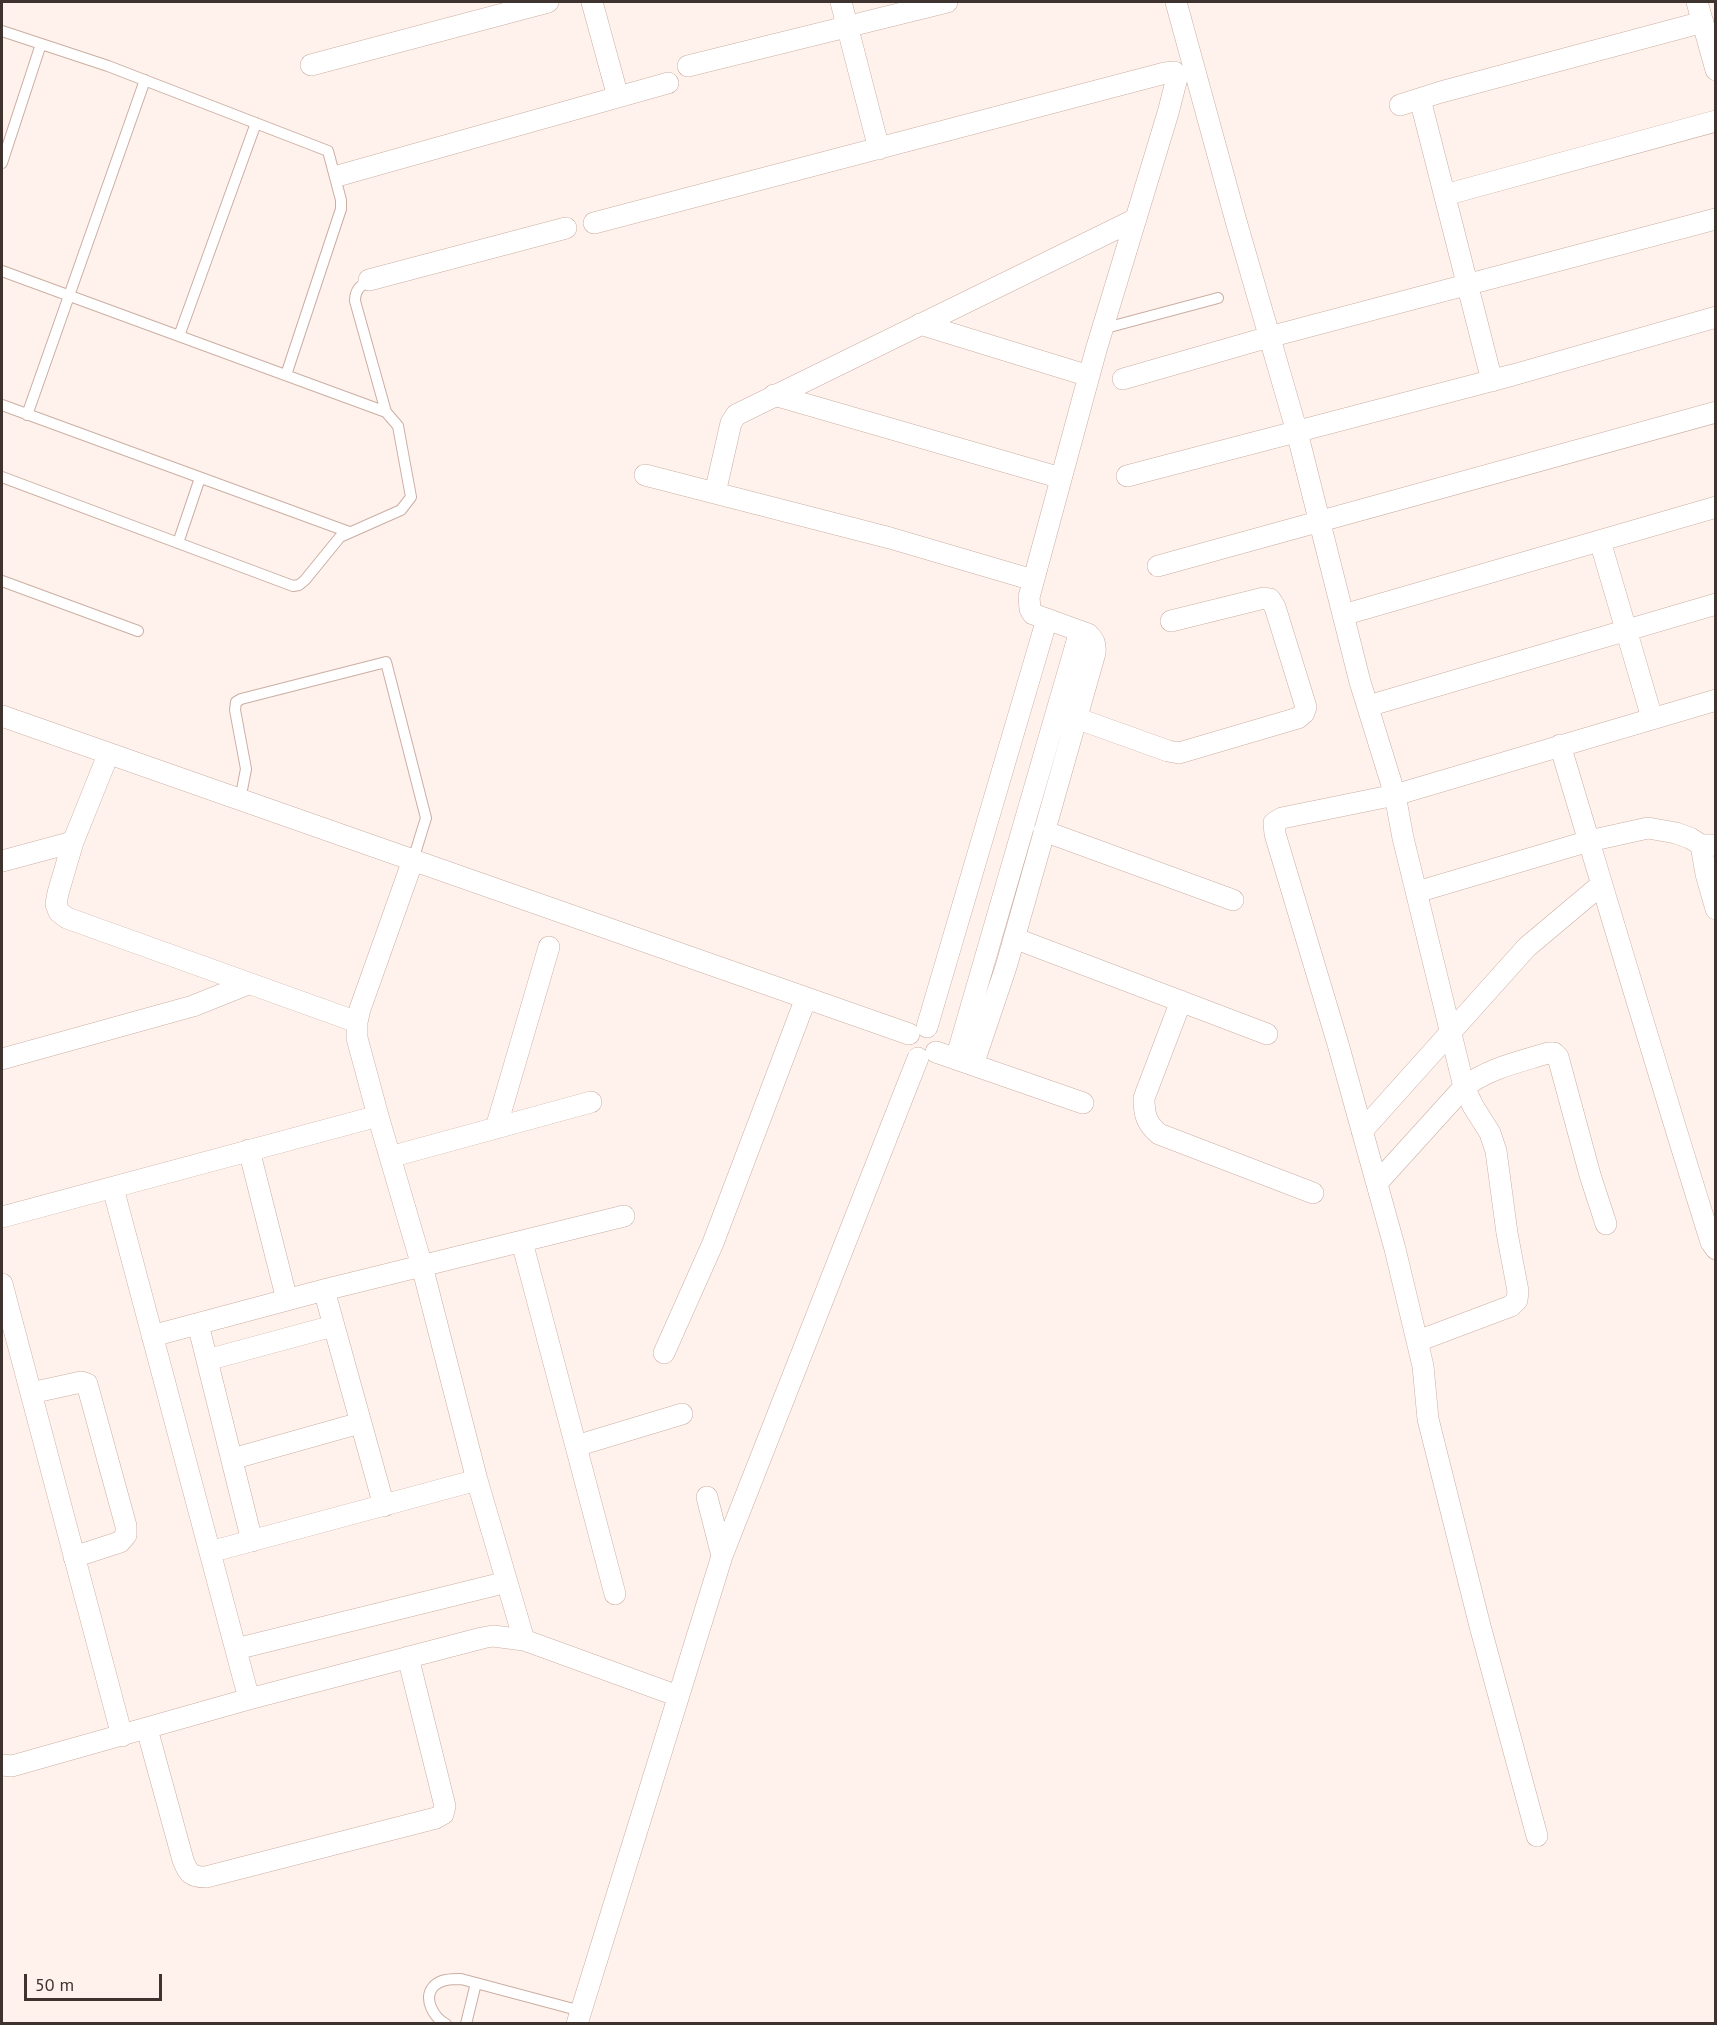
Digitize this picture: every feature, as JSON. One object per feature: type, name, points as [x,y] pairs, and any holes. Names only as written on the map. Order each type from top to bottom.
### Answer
[{"type":"street","points":[[311,65],[548,2]]},
{"type":"street","points":[[592,2],[618,97]]},
{"type":"street","points":[[841,2],[879,149]]},
{"type":"street","points":[[688,66],[947,2]]},
{"type":"street","points":[[1176,2],[1297,432],[1318,521],[1368,706],[1395,795],[1403,838],[1464,1087],[1490,1133],[1496,1151],[1507,1233],[1518,1291],[1516,1300],[1511,1306],[1418,1341]]},
{"type":"street","points":[[1697,2],[1716,70]]},
{"type":"street","points":[[1492,381],[1445,195],[1410,102],[1703,22]]},
{"type":"street","points":[[594,223],[1173,72],[1177,78],[1102,329],[1029,597],[1030,609],[1034,614],[1088,634],[1096,645],[1014,938],[964,1062]]},
{"type":"street","points":[[341,175],[668,83]]},
{"type":"street","points":[[1445,195],[1716,121]]},
{"type":"street","points":[[716,493],[731,423],[736,415],[1136,219]]},
{"type":"street","points":[[1123,379],[1269,337],[1716,219]]},
{"type":"street","points":[[369,280],[566,228]]},
{"type":"street","points":[[1127,476],[1492,381],[1716,316]]},
{"type":"street","points":[[920,324],[1089,375]]},
{"type":"street","points":[[774,396],[1061,478]]},
{"type":"street","points":[[1158,566],[1716,412]]},
{"type":"street","points":[[645,475],[890,538],[1034,580]]},
{"type":"street","points":[[1343,615],[1716,507]]},
{"type":"street","points":[[1600,541],[1652,718]]},
{"type":"street","points":[[1076,718],[1179,753],[1298,718],[1304,713],[1306,707],[1275,607],[1270,599],[1264,598],[1172,621]]},
{"type":"street","points":[[1368,706],[1716,604]]},
{"type":"street","points":[[1047,619],[918,1030],[907,1043],[910,1052],[964,1062],[1083,1103]]},
{"type":"street","points":[[964,1062],[1080,631]]},
{"type":"street","points":[[1537,1836],[1480,1626],[1428,1419],[1418,1341],[1377,1183],[1273,828],[1276,820],[1282,818],[1395,795],[1716,700]]},
{"type":"street","points":[[2,716],[806,998],[918,1030]]},
{"type":"street","points":[[1560,745],[1661,1085],[1711,1242],[1716,1248]]},
{"type":"street","points":[[108,755],[74,842],[56,904],[59,912],[67,918],[357,1022]]},
{"type":"street","points":[[1417,892],[1589,841],[1655,828],[1708,845],[1706,874],[1716,909]]},
{"type":"street","points":[[1044,831],[1233,900]]},
{"type":"street","points":[[2,861],[74,842]]},
{"type":"street","points":[[413,860],[357,1022],[357,1038],[422,1266],[477,1480],[524,1640]]},
{"type":"street","points":[[1362,1131],[1527,947],[1602,884]]},
{"type":"street","points":[[1014,938],[1267,1034]]},
{"type":"street","points":[[496,1128],[549,947]]},
{"type":"street","points":[[2,1059],[193,1006],[248,984]]},
{"type":"street","points":[[664,1353],[713,1243],[806,998]]},
{"type":"street","points":[[1181,1001],[1144,1098],[1144,1114],[1150,1126],[1159,1134],[1313,1193]]},
{"type":"street","points":[[1377,1183],[1464,1087],[1476,1078],[1499,1068],[1554,1053],[1558,1057],[1590,1175],[1606,1224]]},
{"type":"street","points":[[579,2017],[722,1556],[927,1055]]},
{"type":"street","points":[[390,1157],[591,1102]]},
{"type":"street","points":[[2,1217],[378,1116]]},
{"type":"street","points":[[249,1150],[287,1300]]},
{"type":"street","points":[[113,1188],[249,1699]]},
{"type":"street","points":[[152,1336],[324,1290],[624,1216]]},
{"type":"street","points":[[522,1242],[615,1594]]},
{"type":"street","points":[[2,1284],[122,1736]]},
{"type":"street","points":[[324,1290],[384,1506]]},
{"type":"street","points":[[198,1324],[252,1541]]},
{"type":"street","points":[[207,1360],[333,1326]]},
{"type":"street","points":[[30,1393],[81,1382],[87,1384],[96,1414],[126,1526],[126,1535],[120,1542],[74,1557]]},
{"type":"street","points":[[576,1446],[682,1414]]},
{"type":"street","points":[[232,1459],[360,1423]]},
{"type":"street","points":[[210,1552],[477,1480]]},
{"type":"street","points":[[707,1497],[722,1556]]},
{"type":"street","points":[[236,1649],[507,1582]]},
{"type":"street","points":[[2,1765],[12,1766],[249,1699],[493,1636],[524,1640],[678,1696]]},
{"type":"street","points":[[147,1729],[183,1860],[188,1872],[195,1877],[206,1877],[436,1818],[442,1814],[445,1806],[408,1657]]},
{"type":"lane","points":[[2,31],[108,66],[327,151],[341,200],[341,209],[286,375]]},
{"type":"lane","points":[[2,160],[41,44]]},
{"type":"lane","points":[[27,415],[145,80]]},
{"type":"lane","points":[[179,336],[256,123]]},
{"type":"lane","points":[[2,271],[386,412]]},
{"type":"lane","points":[[2,477],[293,586],[299,585],[306,580],[340,537],[401,510],[411,497],[398,426],[386,412],[355,301],[358,288],[369,280]]},
{"type":"lane","points":[[1102,329],[1218,298]]},
{"type":"lane","points":[[2,405],[349,532]]},
{"type":"lane","points":[[178,543],[200,478]]},
{"type":"lane","points":[[2,581],[138,631]]},
{"type":"lane","points":[[240,800],[246,769],[235,710],[236,702],[386,663],[426,818],[426,826],[413,860]]},
{"type":"lane","points":[[446,2024],[432,2011],[429,2001],[433,1988],[439,1982],[450,1979],[476,1983],[579,2017]]},
{"type":"lane","points":[[466,2024],[476,1983]]}]
